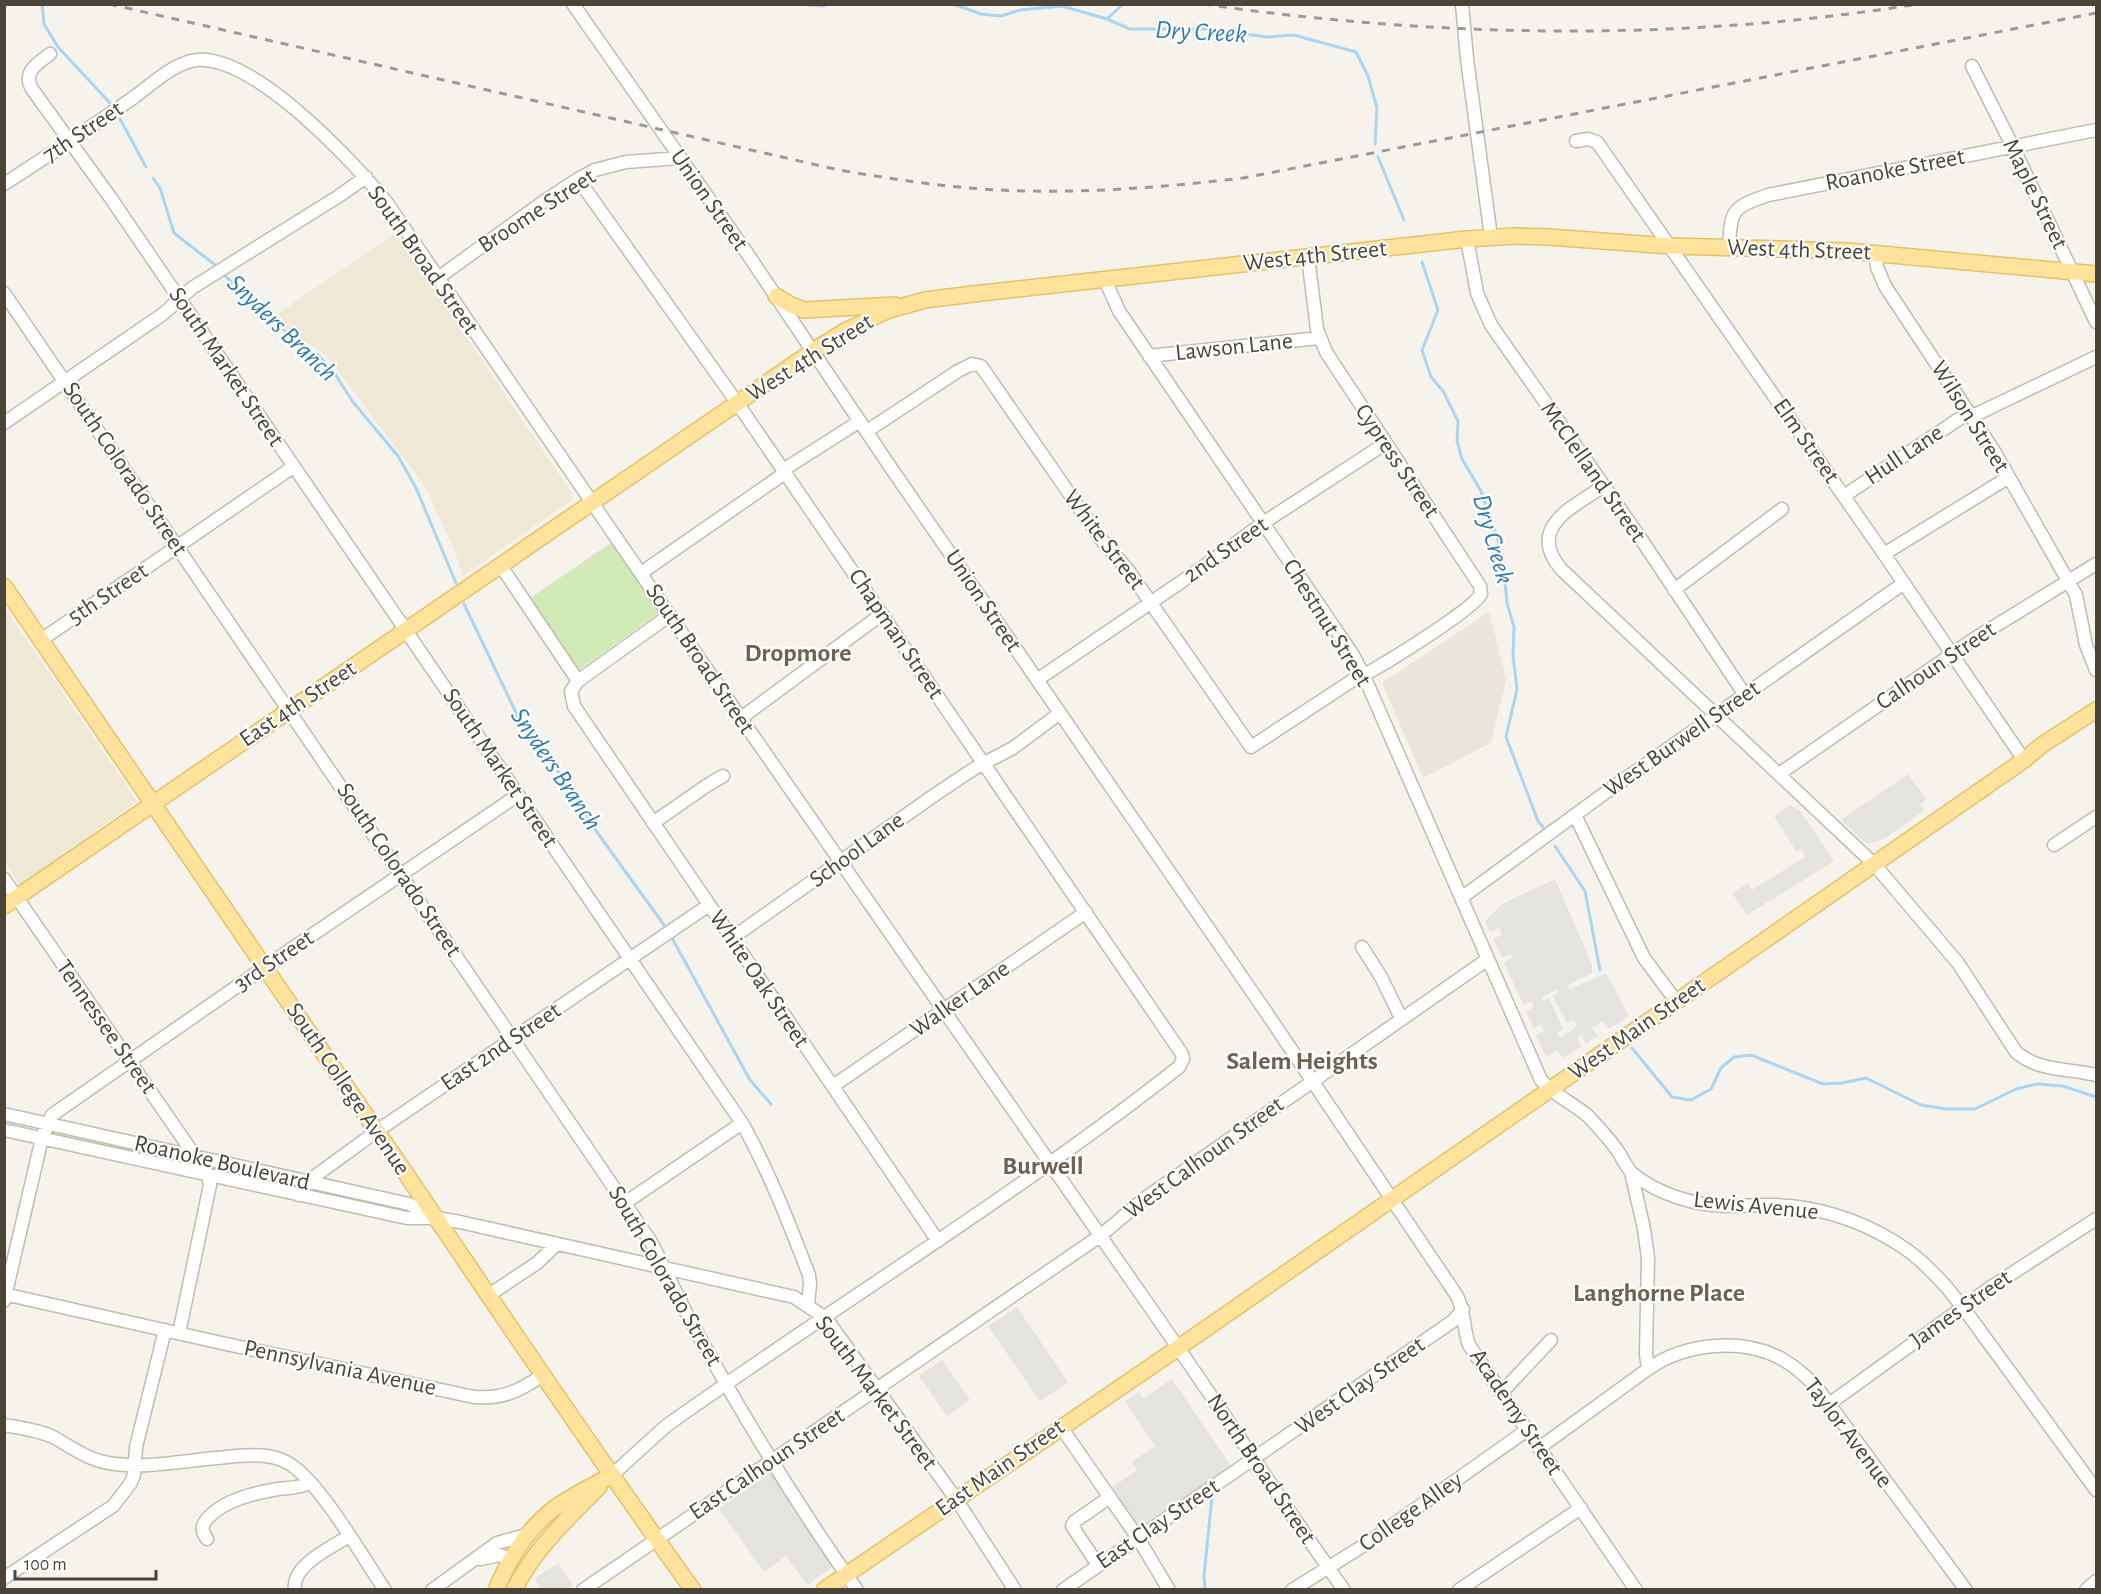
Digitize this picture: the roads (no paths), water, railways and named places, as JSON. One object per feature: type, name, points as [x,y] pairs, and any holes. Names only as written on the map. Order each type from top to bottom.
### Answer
[{"type":"main road","name":"West 4th Street","points":[[592,503],[813,351],[866,320],[904,305],[973,294],[1491,237],[1549,237],[1670,246],[1876,253],[2097,274]]},
{"type":"main road","points":[[776,296],[804,310],[904,305]]},
{"type":"main road","name":"East 4th Street","points":[[11,901],[592,503]]},
{"type":"main road","name":"South College Avenue","points":[[4,586],[543,1376],[693,1590]]},
{"type":"main road","name":"West Main Street","points":[[1178,1347],[2024,760],[2042,745],[2097,710]]},
{"type":"main road","name":"East Main Street","points":[[824,1590],[1178,1347]]},
{"type":"main road","points":[[496,1590],[512,1559],[550,1512],[612,1475]]},
{"type":"main road","points":[[514,1590],[534,1554],[612,1475]]},
{"type":"street","name":"Union Street","points":[[573,4],[776,296],[1392,1199]]},
{"type":"street","points":[[1462,4],[1472,104],[1491,237]]},
{"type":"street","name":"South Market Street","points":[[50,54],[32,68],[28,79],[29,85],[70,140],[179,298],[742,1123],[757,1150],[809,1275],[808,1305],[824,1317],[877,1388],[956,1499],[1015,1590]]},
{"type":"street","name":"South Broad Street","points":[[161,77],[181,64],[204,59],[221,62],[240,70],[263,84],[309,122],[366,177],[387,203],[942,1011],[1178,1347]]},
{"type":"street","name":"Maple Street","points":[[1972,66],[2097,322]]},
{"type":"street","name":"7th Street","points":[[4,184],[161,77]]},
{"type":"street","name":"Roanoke Street","points":[[1729,248],[1731,217],[1740,206],[1768,195],[2097,130]]},
{"type":"street","name":"Elm Street","points":[[1576,141],[1588,139],[1597,142],[1844,496],[2024,760]]},
{"type":"street","name":"Broome Street","points":[[438,278],[578,179],[608,166],[626,162],[680,158]]},
{"type":"street","points":[[4,423],[163,314],[179,298],[220,270],[366,177]]},
{"type":"street","name":"Chapman Street","points":[[578,179],[738,404],[1182,1054],[1183,1059],[1179,1067],[1048,1164]]},
{"type":"street","name":"McClelland Street","points":[[1467,239],[1477,293],[1491,326],[1604,486],[1745,695]]},
{"type":"street","name":"Wilson Street","points":[[1876,253],[1877,267],[1885,286],[1971,414],[2076,596],[2086,645],[2097,670]]},
{"type":"street","name":"Cypress Street","points":[[1308,257],[1311,296],[1319,338],[1333,365],[1481,590],[1479,599],[1474,604],[1364,676]]},
{"type":"street","name":"Chestnut Street","points":[[1105,280],[1119,311],[1353,655],[1541,1080],[1550,1089]]},
{"type":"street","name":"South Colorado Street","points":[[4,293],[626,1203],[651,1242],[686,1314],[726,1383],[794,1496],[857,1590]]},
{"type":"street","name":"Lawson Lane","points":[[1149,356],[1319,338]]},
{"type":"street","name":"Hull Lane","points":[[1844,496],[1962,417],[1979,413],[2097,357]]},
{"type":"street","name":"White Street","points":[[641,573],[784,471],[972,364],[977,364],[984,368],[1100,537],[1128,570],[1251,747],[1353,680],[1364,676]]},
{"type":"street","name":"2nd Street","points":[[1037,680],[1151,603],[1263,523],[1386,443]]},
{"type":"street","name":"5th Street","points":[[41,640],[293,467]]},
{"type":"street","points":[[1884,554],[2008,477]]},
{"type":"street","points":[[1604,486],[1554,522],[1550,530],[1549,545],[1561,569],[1874,864],[1958,963],[2016,1052],[2023,1058],[2047,1067],[2097,1075]]},
{"type":"street","points":[[1674,590],[1782,509]]},
{"type":"street","name":"Calhoun Street","points":[[1779,774],[1952,654],[2097,564]]},
{"type":"street","points":[[501,566],[578,681],[670,615]]},
{"type":"street","name":"West Burwell Street","points":[[1461,898],[1904,583]]},
{"type":"street","points":[[741,718],[882,614]]},
{"type":"street","name":"White Oak Street","points":[[578,681],[573,686],[571,695],[580,717],[938,1241]]},
{"type":"street","name":"School Lane","points":[[732,938],[936,794],[1013,748],[1060,713]]},
{"type":"street","points":[[653,823],[723,776]]},
{"type":"street","name":"3rd Street","points":[[5,1296],[42,1138],[52,1115],[518,795]]},
{"type":"street","points":[[1575,815],[1644,958],[1676,1001]]},
{"type":"street","points":[[2054,845],[2097,817]]},
{"type":"street","name":"Tennessee Street","points":[[4,879],[11,901],[129,1061],[208,1175]]},
{"type":"street","name":"East 2nd Street","points":[[298,1195],[307,1182],[377,1131],[709,905]]},
{"type":"street","name":"Walker Lane","points":[[833,1086],[1086,912]]},
{"type":"street","points":[[1362,947],[1381,977],[1401,1018]]},
{"type":"street","name":"West Calhoun Street","points":[[1100,1236],[1144,1198],[1488,959]]},
{"type":"street","name":"Lewis Avenue","points":[[1550,1089],[1573,1104],[1597,1125],[1631,1172],[1664,1192],[1695,1202],[1732,1207],[1770,1205],[1793,1207],[1838,1216],[1893,1240],[1921,1260],[1962,1307],[2097,1490]]},
{"type":"street","name":"Roanoke Boulevard","points":[[4,1114],[409,1204],[436,1218]]},
{"type":"street","points":[[626,1203],[742,1123]]},
{"type":"street","name":"Roanoke Boulevard","points":[[4,1130],[406,1218],[436,1218],[770,1290],[794,1296],[808,1305]]},
{"type":"street","points":[[612,1475],[666,1426],[726,1383],[938,1241],[1048,1164]]},
{"type":"street","points":[[1631,1172],[1648,1258],[1646,1354],[1648,1369]]},
{"type":"street","points":[[179,1333],[210,1185],[208,1175]]},
{"type":"street","name":"Academy Street","points":[[1392,1199],[1457,1296],[1463,1309],[1463,1325],[1469,1345],[1636,1590]]},
{"type":"street","name":"James Street","points":[[1829,1404],[1962,1307],[2097,1219]]},
{"type":"street","name":"East Calhoun Street","points":[[583,1590],[1100,1236]]},
{"type":"street","points":[[489,1295],[537,1263],[557,1244]]},
{"type":"street","points":[[4,1578],[113,1506],[130,1484],[135,1466],[136,1447],[165,1330],[5,1296]]},
{"type":"street","name":"West Clay Street","points":[[1254,1459],[1453,1321],[1463,1309]]},
{"type":"street","name":"Pennsylvania Avenue","points":[[165,1330],[474,1397],[502,1396],[522,1389],[543,1376]]},
{"type":"street","points":[[1502,1392],[1551,1340]]},
{"type":"street","name":"North Broad Street","points":[[1178,1347],[1344,1590]]},
{"type":"street","name":"Taylor Avenue","points":[[1539,1448],[1666,1358],[1696,1349],[1750,1347],[1773,1355],[1794,1366],[1806,1376],[1966,1590]]},
{"type":"street","points":[[4,1425],[41,1432],[86,1457],[101,1462],[135,1466],[238,1456],[264,1456],[287,1462],[310,1483],[385,1590]]},
{"type":"street","points":[[1061,1426],[1138,1538],[1169,1590]]},
{"type":"street","name":"College Alley","points":[[1292,1590],[1343,1560],[1527,1430]]},
{"type":"street","name":"East Clay Street","points":[[1063,1590],[1254,1459]]},
{"type":"street","points":[[207,1539],[202,1530],[203,1525],[220,1509],[255,1494],[296,1488],[310,1483]]},
{"type":"street","points":[[1098,1565],[1072,1526],[1074,1522],[1110,1497]]},
{"type":"street","points":[[1459,1590],[1581,1508]]},
{"type":"street","points":[[432,1590],[497,1543],[530,1534]]},
{"type":"street","points":[[295,1590],[296,1576],[305,1565],[349,1536]]},
{"type":"street","points":[[469,1565],[492,1555],[512,1559]]},
{"type":"street","points":[[2086,1590],[2097,1581]]},
{"type":"waterway","name":"Snyders Branch","points":[[42,4],[44,24],[58,47],[110,103]]},
{"type":"waterway","name":"Dry Creek","points":[[798,4],[823,6],[828,4]]},
{"type":"waterway","name":"Dry Creek","points":[[953,4],[981,14],[1001,16],[1020,10],[1062,6],[1107,19],[1130,29],[1205,29],[1267,37],[1294,35],[1356,52],[1368,76],[1377,108],[1375,144]]},
{"type":"waterway","points":[[1107,19],[1123,4]]},
{"type":"waterway","name":"Snyders Branch","points":[[120,119],[146,167]]},
{"type":"waterway","name":"Dry Creek","points":[[1378,157],[1404,220]]},
{"type":"waterway","name":"Snyders Branch","points":[[153,178],[160,188],[174,233],[219,268]]},
{"type":"waterway","name":"Dry Creek","points":[[1422,262],[1438,310],[1422,350],[1431,377],[1443,391],[1458,421],[1457,441],[1462,459],[1481,491],[1502,552],[1507,603],[1514,627],[1513,656],[1517,689],[1506,737],[1538,821],[1543,827]]},
{"type":"waterway","name":"Snyders Branch","points":[[223,274],[293,338],[318,355],[398,456],[416,488],[456,583]]},
{"type":"waterway","name":"Snyders Branch","points":[[464,604],[521,723],[565,780],[581,810],[664,925]]},
{"type":"waterway","name":"Dry Creek","points":[[1555,846],[1585,891],[1600,970]]},
{"type":"waterway","name":"Snyders Branch","points":[[672,938],[750,1080],[771,1104]]},
{"type":"waterway","name":"Dry Creek","points":[[1632,1048],[1672,1097],[1691,1100],[1711,1089],[1721,1068],[1734,1057],[1751,1055],[1823,1084],[1866,1078],[1921,1105],[1946,1109],[1975,1109],[2016,1089],[2037,1084],[2063,1086],[2096,1097]]},
{"type":"waterway","points":[[1205,1590],[1204,1576],[1212,1496]]},
{"type":"railway","points":[[109,4],[839,170],[947,186],[1016,191],[1081,191],[1243,178],[2096,13]]},
{"type":"railway","points":[[1203,4],[1381,24],[1560,31],[1650,30],[1740,25],[1918,4]]},
{"type":"district","name":"Dropmore","points":[[798,653]]},
{"type":"district","name":"Salem Heights","points":[[1302,1061]]},
{"type":"district","name":"Burwell","points":[[1043,1166]]},
{"type":"district","name":"Langhorne Place","points":[[1659,1293]]}]
